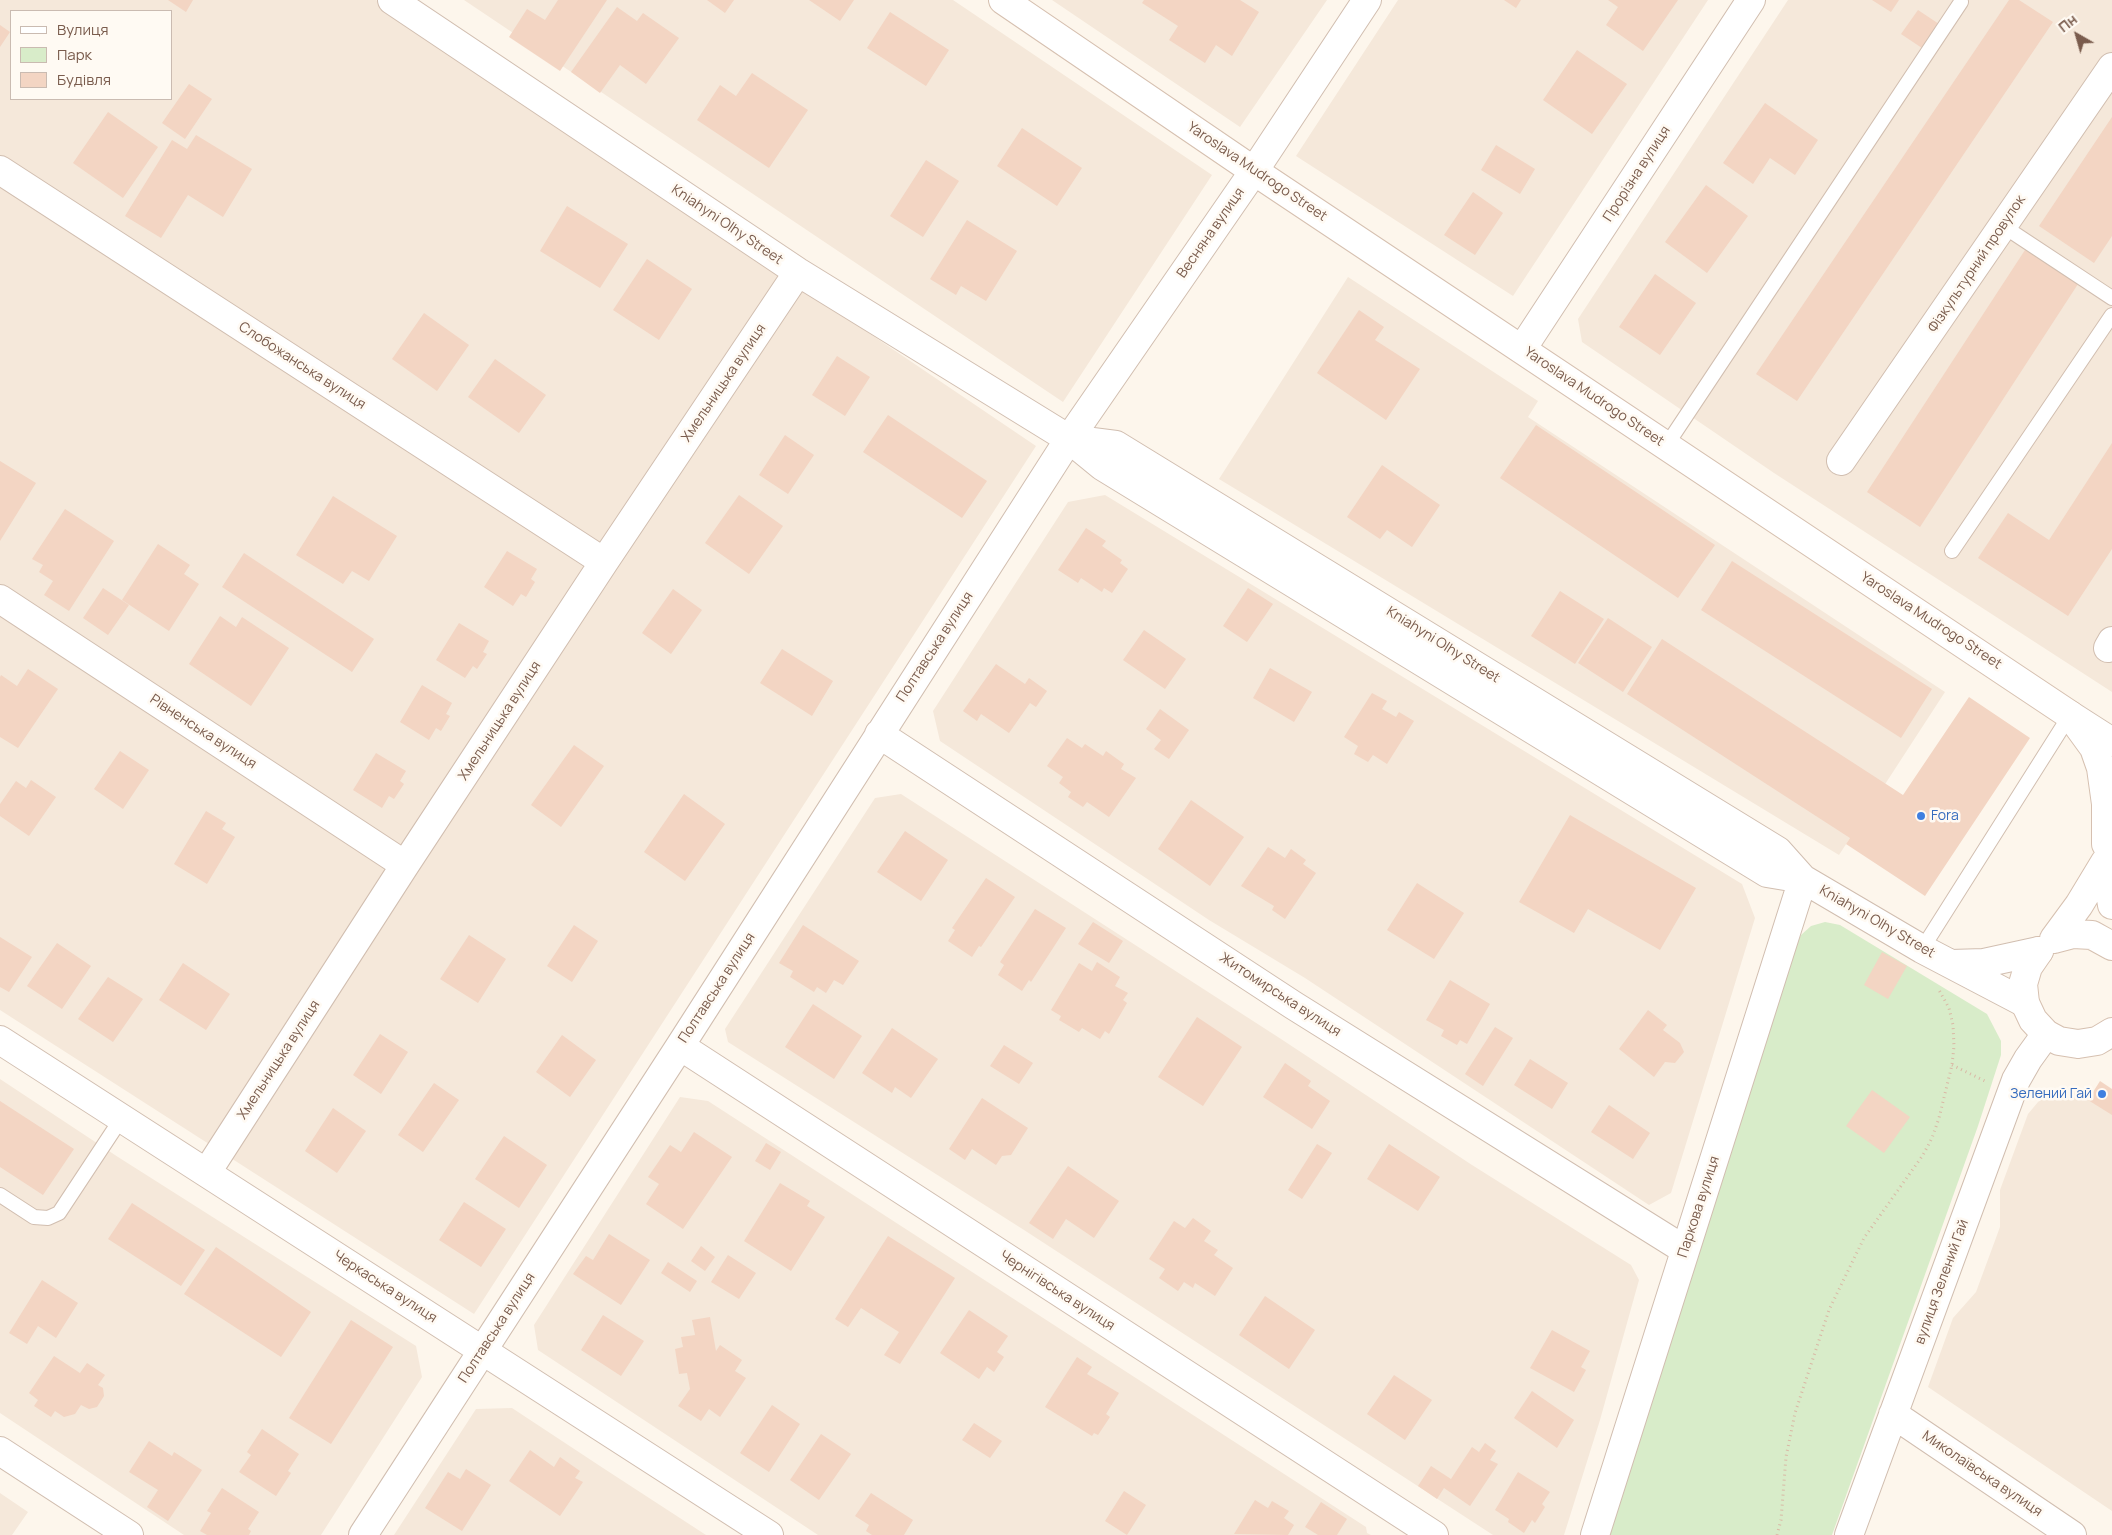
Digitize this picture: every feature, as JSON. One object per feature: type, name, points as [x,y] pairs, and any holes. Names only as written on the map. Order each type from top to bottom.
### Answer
[{"type":"street","name":"Kniahyni Olhy Street","points":[[392,0],[798,272],[1069,439],[1116,445],[1778,852],[1803,879],[1922,949],[2025,1003]]},
{"type":"street","name":"Yaroslava Mudrogo Street","points":[[1003,0],[1254,171],[2070,715],[2094,748],[2101,768],[2109,841]]},
{"type":"street","name":"Весняна вулиця","points":[[1069,439],[1254,171],[1367,0]]},
{"type":"street","name":"Прорізна вулиця","points":[[1522,349],[1751,0]]},
{"type":"street","name":"Фізкультурний провулок","points":[[1841,461],[2112,67]]},
{"type":"street","name":"Слобожанська вулиця","points":[[0,170],[604,562]]},
{"type":"street","name":"Хмельницька вулиця","points":[[207,1172],[405,865],[604,562],[798,272]]},
{"type":"street","name":"Полтавська вулиця","points":[[363,1535],[680,1046],[1069,439]]},
{"type":"street","name":"Рівненська вулиця","points":[[0,600],[405,865]]},
{"type":"street","points":[[2070,715],[2112,742]]},
{"type":"street","name":"Житомирська вулиця","points":[[879,734],[1293,1005],[1685,1250]]},
{"type":"street","points":[[2107,1039],[2078,1044],[2059,1041],[2046,1034],[2032,1020],[2025,1003],[2023,984],[2028,967],[2084,898],[2105,862],[2112,905]]},
{"type":"street","name":"Паркова вулиця","points":[[1595,1535],[1803,879]]},
{"type":"street","name":"Kniahyni Olhy Street","points":[[1951,964],[1984,963],[2046,945],[2072,934],[2092,935],[2112,946]]},
{"type":"street","name":"вулиця Зелений Гай","points":[[1849,1535],[2016,1080],[2046,1034]]},
{"type":"street","name":"Черкаська вулиця","points":[[0,1040],[483,1349],[769,1535]]},
{"type":"street","name":"Чернігівська вулиця","points":[[680,1046],[1434,1535]]},
{"type":"street","name":"Миколаївська вулиця","points":[[1893,1414],[2072,1535]]},
{"type":"street","points":[[0,1451],[129,1535]]},
{"type":"lane","points":[[1666,446],[1961,2]]},
{"type":"lane","points":[[2002,226],[2112,298]]},
{"type":"lane","points":[[1952,551],[2112,315]]},
{"type":"lane","points":[[1922,949],[2070,715]]},
{"type":"lane","points":[[0,1195],[34,1217],[48,1218],[59,1213],[121,1119]]},
{"type":"path","points":[[1777,1535],[1781,1520],[1786,1457],[1795,1412],[1829,1310],[1864,1238],[1923,1155],[1932,1138],[1952,1065],[1954,1046],[1953,1025],[1949,1008],[1938,988]]},
{"type":"path","points":[[1952,1065],[1988,1082]]},
{"type":"shaded area","points":[[0,0],[376,0],[1036,446],[474,1314],[0,1010]]},
{"type":"shaded area","points":[[464,0],[953,0],[1212,175],[1063,402]]},
{"type":"shaded area","points":[[1052,0],[1327,0],[1240,127]]},
{"type":"shaded area","points":[[1398,0],[1708,0],[1513,296],[1296,156]]},
{"type":"shaded area","points":[[1788,0],[2112,0],[2112,692],[1774,473],[1582,342],[1578,319]]},
{"type":"shaded area","points":[[1348,277],[1538,401],[1528,417],[1945,692],[1839,855],[1219,479]]},
{"type":"shaded area","points":[[1105,495],[1742,884],[1755,918],[1671,1193],[1649,1205],[1305,978],[1209,920],[940,741],[933,711],[1068,502]]},
{"type":"shaded area","points":[[901,794],[1281,1039],[1472,1165],[1631,1265],[1639,1280],[1600,1420],[1564,1535],[1493,1535],[1024,1230],[728,1042],[725,1029],[875,798]]},
{"type":"shaded area","points":[[0,1079],[118,1157],[416,1346],[422,1377],[321,1535],[184,1535],[0,1413]]},
{"type":"shaded area","points":[[2072,1088],[2083,1090],[2112,1110],[2112,1511],[1928,1387],[1953,1318],[1976,1292],[2000,1227],[2000,1190],[2028,1114],[2038,1102],[2054,1092]]},
{"type":"shaded area","points":[[680,1097],[708,1101],[1366,1527],[1367,1533],[1371,1535],[818,1535],[538,1350],[534,1325]]},
{"type":"shaded area","points":[[512,1408],[706,1535],[394,1535],[476,1409]]},
{"type":"shaded area","points":[[0,1493],[28,1512],[12,1535],[0,1535]]},
{"type":"green space","points":[[1825,922],[1840,925],[1987,1014],[2001,1041],[2001,1055],[1978,1126],[1832,1535],[1610,1535],[1794,950],[1801,935],[1811,926]]},
{"type":"building","points":[[168,0],[193,0],[186,12]]},
{"type":"building","points":[[558,0],[607,0],[560,71],[509,37],[527,9],[545,20]]},
{"type":"building","points":[[707,0],[734,0],[725,13]]},
{"type":"building","points":[[809,0],[854,0],[840,21]]},
{"type":"building","points":[[1144,0],[1240,0],[1259,12],[1232,56],[1216,45],[1205,63],[1169,40],[1178,26],[1142,3]]},
{"type":"building","points":[[1504,0],[1521,0],[1516,8]]},
{"type":"building","points":[[1608,0],[1678,0],[1643,51],[1606,25],[1618,7]]},
{"type":"building","points":[[1872,0],[1899,0],[1891,12]]},
{"type":"building","points":[[2009,0],[2019,0],[2053,22],[1797,401],[1756,374]]},
{"type":"building","points":[[617,7],[637,21],[643,13],[679,38],[646,84],[620,65],[600,93],[571,72]]},
{"type":"building","points":[[1918,10],[1939,24],[1922,48],[1901,34]]},
{"type":"building","points":[[890,12],[949,50],[926,86],[867,48]]},
{"type":"building","points":[[0,25],[10,32],[0,47]]},
{"type":"building","points":[[1577,50],[1627,84],[1592,134],[1543,100]]},
{"type":"building","points":[[752,73],[808,110],[769,168],[697,120],[720,85],[736,96]]},
{"type":"building","points":[[189,84],[212,99],[185,139],[162,123]]},
{"type":"building","points":[[1765,103],[1818,140],[1795,175],[1770,158],[1753,184],[1723,163]]},
{"type":"building","points":[[108,112],[158,147],[123,198],[73,163]]},
{"type":"building","points":[[2112,117],[2112,236],[2094,263],[2039,226]]},
{"type":"building","points":[[1022,128],[1082,168],[1057,206],[997,166]]},
{"type":"building","points":[[196,135],[252,169],[223,217],[188,195],[161,238],[125,216],[172,140],[187,149]]},
{"type":"building","points":[[1496,145],[1535,169],[1520,194],[1481,170]]},
{"type":"building","points":[[926,160],[959,181],[923,237],[890,216]]},
{"type":"building","points":[[1706,185],[1748,216],[1707,273],[1665,242]]},
{"type":"building","points":[[1473,192],[1503,213],[1475,255],[1444,235]]},
{"type":"building","points":[[567,206],[628,244],[600,288],[540,251]]},
{"type":"building","points":[[967,220],[1017,251],[986,301],[961,286],[956,295],[930,279]]},
{"type":"building","points":[[2025,250],[2078,284],[1920,527],[1867,492]]},
{"type":"building","points":[[647,259],[692,289],[659,340],[613,310]]},
{"type":"building","points":[[1655,274],[1696,303],[1660,355],[1619,327]]},
{"type":"building","points":[[1359,310],[1384,327],[1375,340],[1420,369],[1386,420],[1317,373]]},
{"type":"building","points":[[424,313],[469,345],[437,391],[392,359]]},
{"type":"building","points":[[837,356],[870,377],[845,416],[812,395]]},
{"type":"building","points":[[495,359],[546,395],[519,433],[468,397]]},
{"type":"building","points":[[888,415],[987,481],[962,518],[863,452]]},
{"type":"building","points":[[1536,425],[1715,545],[1678,598],[1500,478]]},
{"type":"building","points":[[785,435],[814,455],[788,494],[759,475]]},
{"type":"building","points":[[2112,443],[2112,549],[2068,616],[1978,558],[2008,513],[2049,540]]},
{"type":"building","points":[[0,461],[36,483],[0,541]]},
{"type":"building","points":[[1382,465],[1440,505],[1412,547],[1387,530],[1380,539],[1347,517]]},
{"type":"building","points":[[739,495],[783,526],[749,574],[705,543]]},
{"type":"building","points":[[333,496],[397,536],[369,581],[352,571],[343,584],[296,555]]},
{"type":"building","points":[[65,509],[114,541],[69,611],[44,595],[53,581],[39,572],[43,565],[32,559]]},
{"type":"building","points":[[1086,528],[1106,541],[1102,546],[1122,560],[1120,563],[1128,569],[1112,593],[1104,588],[1102,592],[1081,578],[1078,583],[1058,570]]},
{"type":"building","points":[[158,544],[190,565],[184,574],[199,584],[169,631],[122,600]]},
{"type":"building","points":[[507,551],[537,569],[531,579],[535,582],[526,597],[521,594],[513,606],[484,587]]},
{"type":"building","points":[[244,553],[374,639],[352,672],[222,587]]},
{"type":"building","points":[[1732,561],[1932,689],[1901,738],[1701,610]]},
{"type":"building","points":[[103,588],[129,605],[108,635],[83,618]]},
{"type":"building","points":[[1248,588],[1273,604],[1247,642],[1223,626]]},
{"type":"building","points":[[673,589],[702,610],[671,654],[642,633]]},
{"type":"building","points":[[1560,591],[1604,619],[1575,664],[1531,636]]},
{"type":"building","points":[[220,616],[236,627],[242,617],[289,648],[251,706],[189,664]]},
{"type":"building","points":[[1608,618],[1652,647],[1623,692],[1578,663]]},
{"type":"building","points":[[459,623],[489,641],[483,652],[487,654],[477,669],[473,666],[465,678],[436,660]]},
{"type":"building","points":[[1144,630],[1186,659],[1165,689],[1123,660]]},
{"type":"building","points":[[1662,639],[1903,795],[1969,697],[2030,738],[1925,896],[1846,844],[1850,838],[1627,694]]},
{"type":"building","points":[[782,649],[833,681],[812,716],[760,683]]},
{"type":"building","points":[[996,664],[1025,684],[1029,678],[1047,691],[1036,707],[1030,703],[1009,733],[981,714],[977,721],[963,711]]},
{"type":"building","points":[[1270,668],[1312,692],[1294,722],[1253,698]]},
{"type":"building","points":[[28,669],[58,689],[18,748],[0,737],[0,677],[1,675],[17,686]]},
{"type":"building","points":[[422,685],[452,703],[446,714],[450,716],[441,731],[436,728],[429,740],[400,722]]},
{"type":"building","points":[[1372,693],[1387,701],[1382,709],[1396,717],[1399,712],[1414,721],[1387,764],[1373,755],[1368,762],[1354,754],[1358,746],[1344,737]]},
{"type":"building","points":[[1160,709],[1189,730],[1169,759],[1154,749],[1161,740],[1146,729]]},
{"type":"building","points":[[1067,738],[1082,748],[1085,744],[1103,756],[1106,751],[1124,764],[1121,769],[1136,778],[1109,817],[1087,802],[1083,807],[1068,797],[1071,792],[1059,783],[1063,777],[1047,766]]},
{"type":"building","points":[[574,745],[604,766],[561,827],[531,805]]},
{"type":"building","points":[[120,751],[149,770],[123,809],[94,789]]},
{"type":"building","points":[[376,753],[406,771],[400,781],[404,784],[394,799],[389,796],[382,808],[353,790]]},
{"type":"building","points":[[31,780],[56,797],[29,836],[0,816],[0,804],[16,781],[26,788]]},
{"type":"building","points":[[684,794],[725,824],[685,881],[644,852]]},
{"type":"building","points":[[1191,800],[1244,837],[1210,886],[1158,849]]},
{"type":"building","points":[[206,811],[226,823],[222,829],[235,837],[207,884],[174,864]]},
{"type":"building","points":[[1570,815],[1696,888],[1660,950],[1588,909],[1574,933],[1519,902]]},
{"type":"building","points":[[905,831],[948,860],[921,901],[877,872]]},
{"type":"building","points":[[1268,847],[1285,858],[1291,849],[1306,860],[1303,864],[1316,873],[1285,919],[1272,910],[1274,906],[1241,886]]},
{"type":"building","points":[[986,878],[1015,897],[972,957],[948,941],[955,930],[952,928]]},
{"type":"building","points":[[1417,883],[1464,913],[1434,959],[1387,930]]},
{"type":"building","points":[[1035,909],[1066,928],[1031,982],[1029,980],[1022,991],[998,975],[1004,965],[1000,962]]},
{"type":"building","points":[[1093,922],[1123,941],[1109,963],[1078,944]]},
{"type":"building","points":[[574,925],[598,941],[572,982],[547,966]]},
{"type":"building","points":[[803,925],[859,961],[843,985],[834,980],[826,993],[817,987],[814,992],[790,977],[793,971],[779,963]]},
{"type":"building","points":[[469,935],[506,959],[478,1003],[440,979]]},
{"type":"building","points":[[0,937],[32,957],[9,992],[0,987]]},
{"type":"building","points":[[57,943],[91,966],[62,1009],[27,986]]},
{"type":"building","points":[[1882,952],[1907,966],[1888,999],[1864,985]]},
{"type":"building","points":[[1097,962],[1120,977],[1115,986],[1128,993],[1123,1000],[1127,1003],[1109,1034],[1105,1031],[1100,1039],[1082,1028],[1079,1032],[1059,1020],[1061,1016],[1051,1010],[1079,963],[1092,971]]},
{"type":"building","points":[[183,963],[230,994],[206,1030],[159,1000]]},
{"type":"building","points":[[108,977],[143,999],[113,1042],[78,1019]]},
{"type":"building","points":[[1450,980],[1490,1004],[1467,1044],[1460,1040],[1457,1045],[1441,1036],[1444,1030],[1426,1020]]},
{"type":"building","points":[[813,1004],[862,1036],[834,1079],[785,1047]]},
{"type":"building","points":[[1648,1010],[1667,1025],[1663,1030],[1680,1043],[1684,1052],[1675,1063],[1665,1062],[1654,1077],[1619,1049]]},
{"type":"building","points":[[1197,1017],[1242,1047],[1203,1106],[1158,1077]]},
{"type":"building","points":[[1495,1027],[1513,1038],[1483,1086],[1465,1074]]},
{"type":"building","points":[[892,1028],[938,1059],[911,1098],[895,1087],[892,1093],[862,1073]]},
{"type":"building","points":[[380,1034],[408,1052],[381,1094],[353,1075]]},
{"type":"building","points":[[562,1035],[596,1060],[570,1097],[536,1072]]},
{"type":"building","points":[[1004,1045],[1033,1063],[1019,1084],[990,1066]]},
{"type":"building","points":[[1530,1059],[1568,1083],[1552,1109],[1514,1085]]},
{"type":"building","points":[[1285,1063],[1311,1081],[1308,1086],[1330,1101],[1312,1129],[1263,1097]]},
{"type":"building","name":"Зелений Гай","points":[[2100,1081],[2112,1089],[2112,1115],[2088,1100]]},
{"type":"building","points":[[434,1083],[459,1100],[423,1152],[398,1135]]},
{"type":"building","points":[[1872,1090],[1910,1117],[1884,1153],[1846,1126]]},
{"type":"building","points":[[982,1098],[1028,1128],[1011,1155],[1002,1156],[996,1165],[972,1149],[965,1160],[949,1149]]},
{"type":"building","points":[[0,1101],[74,1149],[43,1195],[0,1167]]},
{"type":"building","points":[[1609,1105],[1650,1133],[1633,1159],[1591,1132]]},
{"type":"building","points":[[333,1108],[366,1131],[337,1173],[305,1151]]},
{"type":"building","points":[[694,1132],[732,1157],[683,1229],[646,1204],[659,1184],[648,1177],[670,1145],[681,1152]]},
{"type":"building","points":[[504,1136],[547,1165],[519,1208],[475,1179]]},
{"type":"building","points":[[766,1143],[781,1152],[770,1170],[755,1161]]},
{"type":"building","points":[[1317,1144],[1332,1153],[1302,1199],[1288,1190]]},
{"type":"building","points":[[1389,1144],[1440,1177],[1418,1211],[1367,1179]]},
{"type":"building","points":[[1068,1166],[1119,1201],[1094,1238],[1066,1219],[1053,1239],[1029,1223]]},
{"type":"building","points":[[780,1183],[810,1201],[807,1206],[825,1217],[791,1271],[744,1241]]},
{"type":"building","points":[[464,1202],[506,1229],[481,1267],[439,1240]]},
{"type":"building","points":[[132,1203],[205,1250],[181,1286],[108,1239]]},
{"type":"building","points":[[1193,1218],[1211,1231],[1204,1241],[1218,1250],[1214,1255],[1233,1268],[1215,1296],[1195,1283],[1193,1288],[1184,1282],[1178,1291],[1159,1278],[1165,1269],[1149,1259],[1174,1221],[1185,1228]]},
{"type":"building","points":[[609,1234],[650,1260],[621,1305],[573,1274],[586,1256],[593,1260]]},
{"type":"building","points":[[888,1236],[955,1278],[900,1364],[884,1355],[899,1332],[861,1308],[848,1327],[835,1319]]},
{"type":"building","points":[[701,1246],[715,1257],[705,1271],[691,1261]]},
{"type":"building","points":[[216,1247],[311,1312],[281,1357],[184,1294]]},
{"type":"building","points":[[728,1255],[756,1273],[739,1299],[711,1282]]},
{"type":"building","points":[[668,1262],[697,1281],[690,1292],[661,1273]]},
{"type":"building","points":[[42,1280],[78,1303],[56,1338],[38,1326],[27,1344],[9,1333]]},
{"type":"building","points":[[1265,1296],[1315,1330],[1289,1369],[1239,1335]]},
{"type":"building","points":[[969,1310],[1008,1336],[997,1352],[1004,1357],[994,1372],[987,1367],[979,1379],[940,1353]]},
{"type":"building","points":[[603,1315],[644,1341],[621,1376],[581,1350]]},
{"type":"building","points":[[710,1317],[716,1351],[720,1345],[742,1360],[735,1371],[746,1378],[720,1417],[709,1409],[701,1421],[678,1406],[690,1389],[687,1373],[679,1374],[675,1349],[683,1347],[681,1337],[695,1335],[692,1320]]},
{"type":"building","points":[[351,1320],[393,1347],[331,1444],[289,1418]]},
{"type":"building","points":[[1552,1330],[1590,1351],[1581,1367],[1586,1370],[1574,1392],[1530,1368]]},
{"type":"building","points":[[54,1356],[80,1373],[87,1363],[105,1375],[98,1385],[103,1388],[104,1396],[97,1407],[89,1409],[81,1405],[75,1414],[64,1417],[55,1411],[51,1417],[34,1406],[38,1400],[29,1393]]},
{"type":"building","points":[[1077,1357],[1092,1367],[1087,1374],[1119,1393],[1106,1414],[1110,1417],[1098,1435],[1094,1433],[1092,1436],[1045,1407]]},
{"type":"building","points":[[1394,1375],[1432,1400],[1405,1440],[1367,1414]]},
{"type":"building","points":[[1532,1391],[1574,1420],[1557,1448],[1514,1418]]},
{"type":"building","points":[[772,1405],[800,1424],[769,1472],[740,1453]]},
{"type":"building","points":[[974,1423],[1002,1441],[990,1458],[962,1440]]},
{"type":"building","points":[[262,1429],[299,1454],[288,1471],[291,1473],[276,1496],[239,1472],[251,1455],[247,1452]]},
{"type":"building","points":[[821,1434],[851,1454],[819,1500],[790,1480]]},
{"type":"building","points":[[149,1441],[172,1456],[174,1452],[202,1470],[168,1521],[147,1507],[158,1490],[129,1472]]},
{"type":"building","points":[[1485,1443],[1496,1451],[1490,1460],[1498,1464],[1470,1506],[1444,1488],[1437,1499],[1418,1486],[1431,1466],[1451,1479],[1472,1447],[1479,1452]]},
{"type":"building","points":[[530,1450],[554,1467],[560,1457],[580,1471],[575,1478],[583,1482],[560,1516],[509,1481]]},
{"type":"building","points":[[466,1469],[491,1485],[462,1531],[425,1508],[448,1472],[460,1479]]},
{"type":"building","points":[[1518,1472],[1550,1492],[1542,1504],[1545,1507],[1535,1523],[1532,1520],[1524,1533],[1508,1522],[1509,1519],[1495,1510]]},
{"type":"building","points":[[222,1488],[259,1512],[248,1529],[251,1531],[249,1535],[207,1535],[200,1531],[211,1513],[207,1511]]},
{"type":"building","points":[[1124,1491],[1146,1505],[1127,1535],[1105,1521]]},
{"type":"building","points":[[871,1493],[913,1520],[904,1535],[872,1535],[866,1531],[869,1525],[855,1516]]},
{"type":"building","points":[[1255,1500],[1268,1508],[1272,1501],[1289,1511],[1284,1518],[1294,1525],[1288,1535],[1234,1534]]},
{"type":"building","points":[[1321,1502],[1347,1519],[1337,1535],[1318,1535],[1305,1527]]},
{"type":"place","name":"Fora","points":[[1921,816]]},
{"type":"place","name":"Зелений Гай","points":[[2102,1094]]}]
